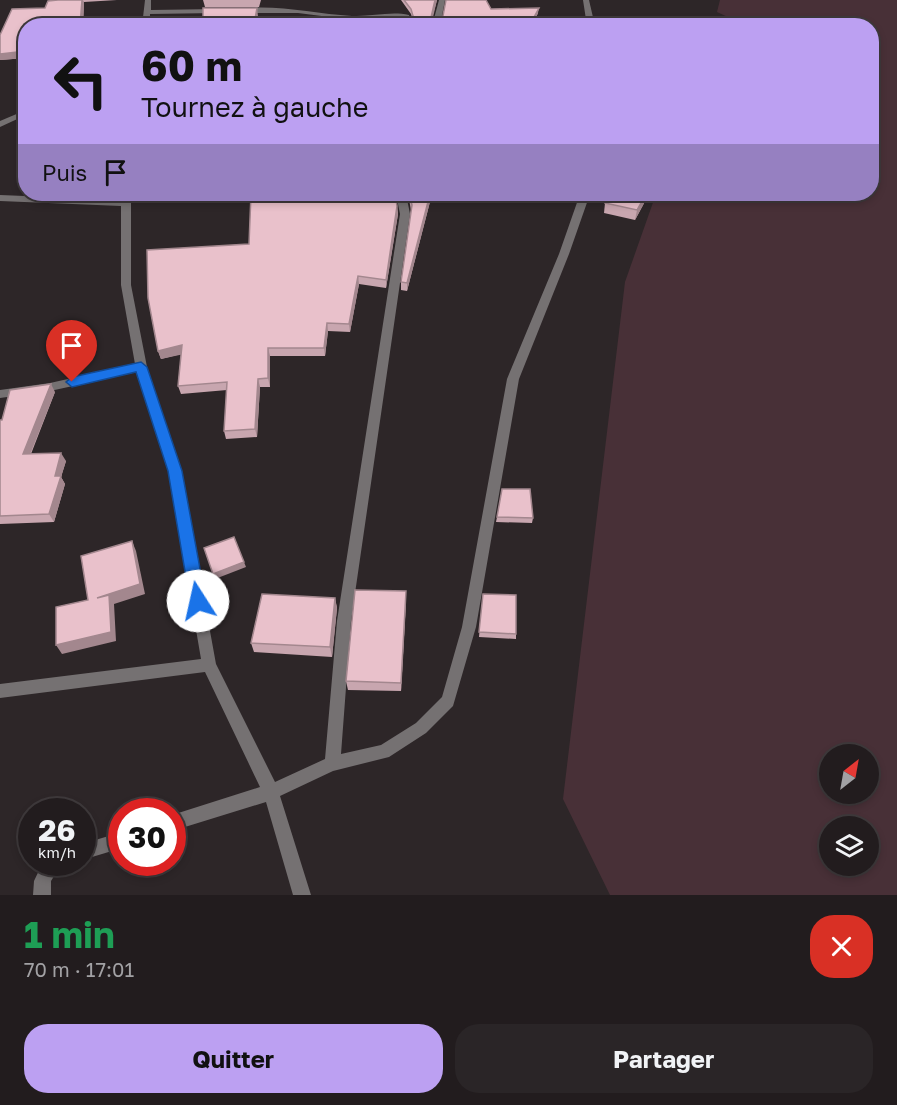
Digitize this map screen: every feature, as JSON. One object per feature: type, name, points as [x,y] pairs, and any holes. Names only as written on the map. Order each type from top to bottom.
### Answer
[{"type":"street","points":[[147,18],[148,0]]},
{"type":"street","points":[[298,11],[300,0]]},
{"type":"street","points":[[438,18],[442,0]]},
{"type":"street","points":[[586,0],[589,18]]},
{"type":"street","points":[[147,12],[298,11],[353,18],[398,15],[406,18]]},
{"type":"street","points":[[0,124],[18,116]]},
{"type":"street","points":[[0,198],[18,199]]},
{"type":"street","points":[[63,201],[126,204]]},
{"type":"street","points":[[128,201],[126,204],[126,285],[141,367],[175,471],[209,665],[271,792],[302,895]]},
{"type":"street","points":[[332,764],[344,621],[405,214],[402,201]]},
{"type":"street","points":[[186,819],[271,792],[332,764],[384,752],[421,728],[448,701],[469,627],[513,379],[564,254],[583,201]]},
{"type":"street","points":[[0,394],[50,387],[141,367]]},
{"type":"street","points":[[0,691],[209,665]]},
{"type":"street","points":[[42,895],[40,888],[43,876]]},
{"type":"shaded area","points":[[720,0],[897,0],[897,895],[610,895],[563,799],[625,282],[654,201],[879,201],[879,18],[730,18],[717,12]]},
{"type":"building","points":[[82,0],[81,18],[18,18],[18,52],[0,54],[0,35],[12,9],[45,8],[48,1]]},
{"type":"building","points":[[404,0],[435,0],[431,18],[414,18]]},
{"type":"building","points":[[446,0],[486,0],[491,9],[539,8],[533,18],[443,18]]},
{"type":"building","points":[[203,8],[257,8],[255,18],[203,18]]},
{"type":"building","points":[[251,201],[396,201],[386,280],[358,276],[349,324],[327,323],[324,348],[268,348],[268,378],[258,379],[255,429],[224,431],[227,382],[178,386],[182,345],[158,351],[148,298],[147,250],[249,244]]},
{"type":"building","points":[[411,201],[428,201],[407,283],[401,282]]},
{"type":"building","points":[[606,201],[642,201],[637,210],[605,203]]},
{"type":"building","points":[[51,384],[23,454],[61,453],[55,476],[61,476],[49,514],[0,516],[0,420],[2,420],[10,390]]},
{"type":"building","points":[[502,489],[530,489],[533,518],[497,517]]},
{"type":"building","points":[[234,537],[244,562],[213,574],[204,548]]},
{"type":"building","points":[[132,541],[140,584],[97,598],[109,595],[111,632],[56,645],[56,607],[88,600],[81,556]]},
{"type":"building","points":[[355,590],[406,591],[401,683],[346,681]]},
{"type":"building","points":[[262,594],[335,598],[330,647],[251,643]]},
{"type":"building","points":[[483,594],[516,595],[516,634],[479,632]]},
{"type":"route","points":[[72,382],[141,367],[175,471],[198,601]]}]
